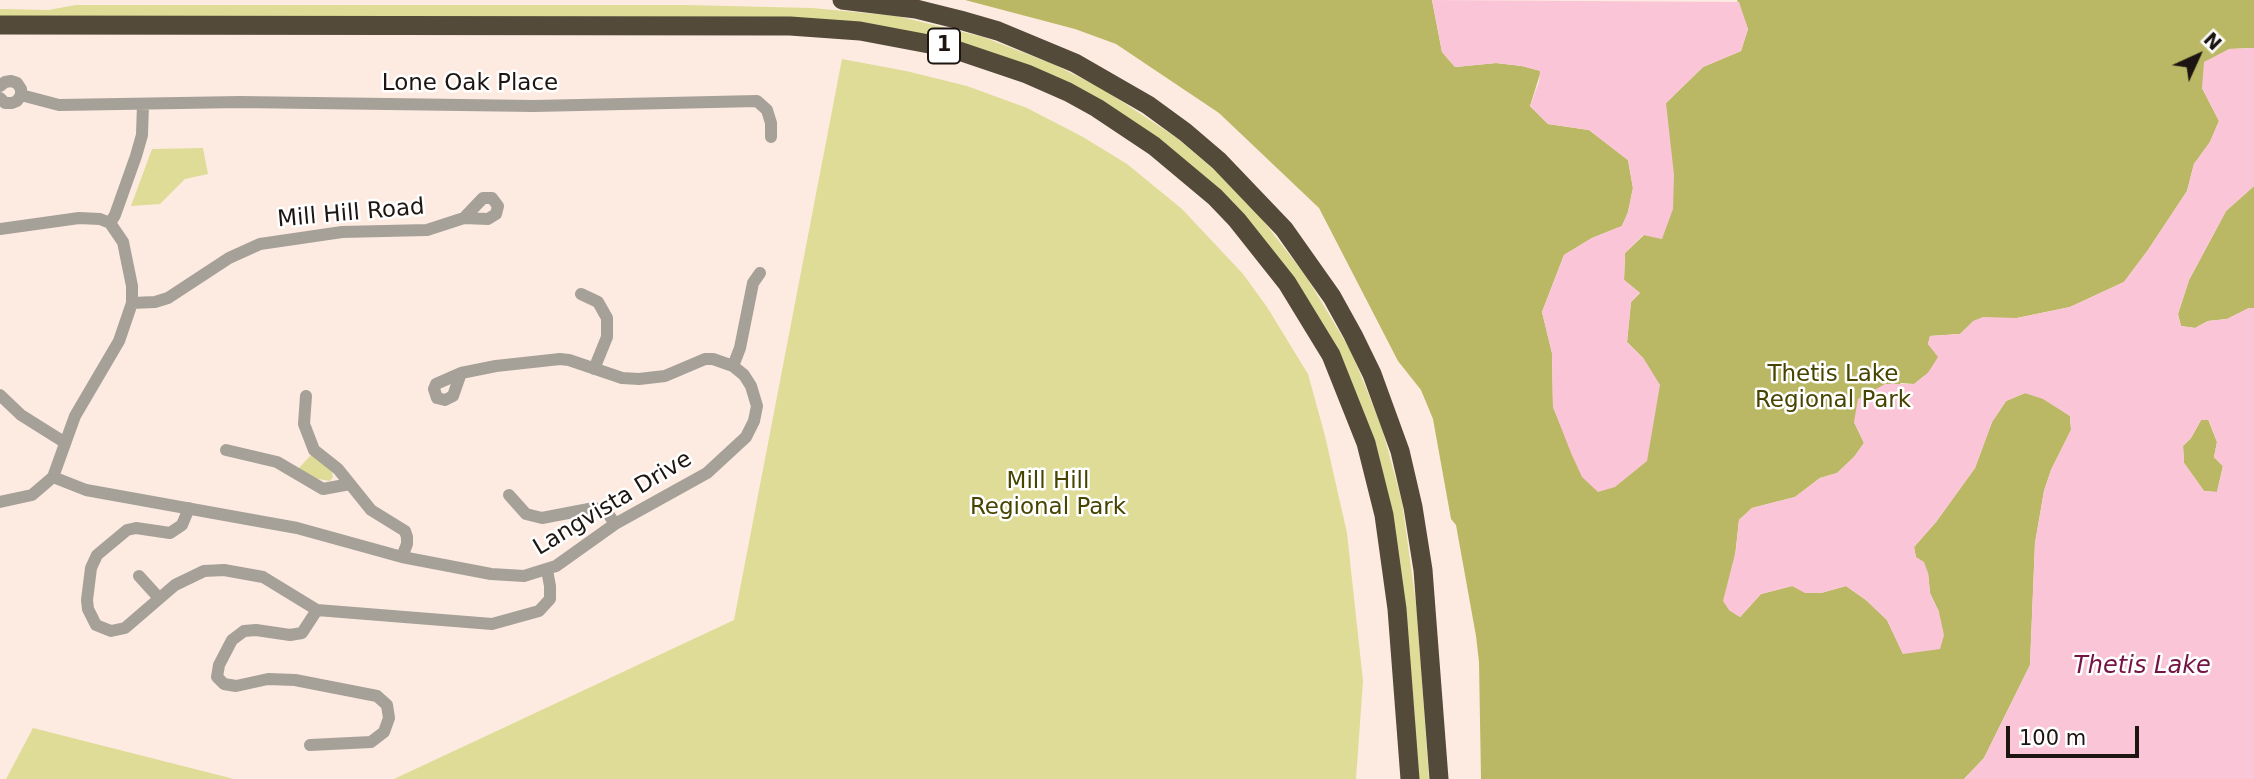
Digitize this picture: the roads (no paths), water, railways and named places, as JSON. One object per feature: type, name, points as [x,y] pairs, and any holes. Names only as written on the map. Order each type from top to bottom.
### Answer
[{"type":"highway","name":"1","points":[[842,0],[916,9],[960,20],[998,31],[1075,63],[1149,106],[1185,132],[1219,161],[1284,229],[1332,297],[1353,335],[1388,415],[1399,451],[1413,507],[1423,570],[1439,779]]},
{"type":"highway","name":"1","points":[[0,25],[790,26],[860,31],[950,48],[1015,69],[1068,92],[1154,146],[1215,197],[1237,220],[1287,283],[1331,355],[1366,443],[1384,515],[1397,609],[1410,779]]},
{"type":"street","name":"Lone Oak Place","points":[[0,86],[11,80],[21,89],[18,101],[5,103],[0,98]]},
{"type":"street","name":"Lone Oak Place","points":[[21,95],[59,105],[240,102],[534,106],[757,102],[768,110],[771,137]]},
{"type":"street","points":[[110,223],[142,135],[142,104]]},
{"type":"street","points":[[0,229],[79,218],[100,219],[110,223],[123,242],[132,286],[132,303],[119,341],[86,395],[64,442],[53,477],[32,495],[0,502]]},
{"type":"street","name":"Mill Hill Road","points":[[132,303],[155,302],[168,298],[229,258],[260,244],[356,231],[426,230],[464,218]]},
{"type":"street","points":[[461,373],[550,359],[569,360],[622,378],[639,379],[677,373],[705,359],[733,366],[746,325],[753,283],[760,273]]},
{"type":"street","points":[[581,294],[598,302],[607,318],[607,337],[594,369]]},
{"type":"street","name":"Langvista Drive","points":[[53,477],[86,490],[297,528],[402,557],[508,576],[524,576],[547,570],[567,559],[615,524],[707,473],[746,437],[756,413],[755,396],[744,375],[733,366]]},
{"type":"street","points":[[0,394],[21,415],[64,442]]},
{"type":"street","points":[[306,396],[304,424],[314,450],[338,470],[370,510],[405,531],[407,544],[402,557]]},
{"type":"street","points":[[226,450],[277,463],[323,489],[350,484]]},
{"type":"street","points":[[509,495],[526,514],[542,518],[594,508],[607,512],[615,524]]},
{"type":"street","points":[[188,508],[182,525],[170,533],[136,527],[118,535],[97,555],[91,568],[88,610],[96,625],[118,631],[125,628],[186,579],[204,571],[224,570],[263,578],[317,610],[492,624],[538,611],[550,599],[547,570]]},
{"type":"street","points":[[139,576],[159,598]]},
{"type":"street","points":[[310,745],[371,742],[384,733],[389,718],[387,705],[377,696],[295,680],[268,679],[236,686],[224,684],[217,677],[219,665],[232,640],[244,631],[290,635],[302,633],[317,610]]},
{"type":"water","points":[[1432,0],[1739,2],[1748,29],[1741,51],[1703,67],[1666,103],[1674,175],[1673,209],[1662,239],[1643,235],[1625,253],[1624,280],[1640,293],[1631,302],[1627,342],[1644,359],[1660,385],[1647,461],[1615,487],[1598,492],[1582,477],[1571,453],[1553,407],[1552,353],[1542,312],[1564,255],[1592,238],[1622,226],[1633,188],[1628,160],[1589,130],[1548,124],[1530,106],[1540,71],[1496,63],[1455,67],[1442,52]]},
{"type":"water","name":"Thetis Lake","points":[[2254,48],[2254,186],[2226,211],[2189,280],[2178,314],[2181,326],[2195,328],[2208,321],[2227,319],[2254,308],[2254,779],[1964,779],[1984,758],[2030,665],[2035,543],[2044,491],[2071,430],[2070,416],[2043,399],[2025,393],[2006,401],[1992,422],[1975,468],[1936,522],[1914,547],[1916,557],[1924,562],[1930,593],[1939,612],[1944,635],[1940,649],[1903,654],[1887,620],[1846,586],[1821,593],[1805,593],[1792,586],[1761,594],[1740,617],[1729,610],[1723,601],[1736,550],[1739,520],[1752,508],[1795,497],[1820,478],[1837,473],[1854,457],[1864,443],[1854,422],[1858,399],[1885,384],[1914,384],[1928,373],[1938,357],[1928,344],[1930,336],[1960,334],[1973,321],[1983,317],[2017,318],[2070,307],[2124,282],[2187,191],[2194,164],[2210,142],[2219,121],[2202,88],[2204,62],[2229,49]],"holes":[[[2201,420],[2209,420],[2217,442],[2214,457],[2223,466],[2217,492],[2204,491],[2184,463],[2183,446]]]},
{"type":"park label","name":"Thetis Lake Regional Park","points":[[1833,388]]},
{"type":"park label","name":"Mill Hill Regional Park","points":[[1048,495]]}]
